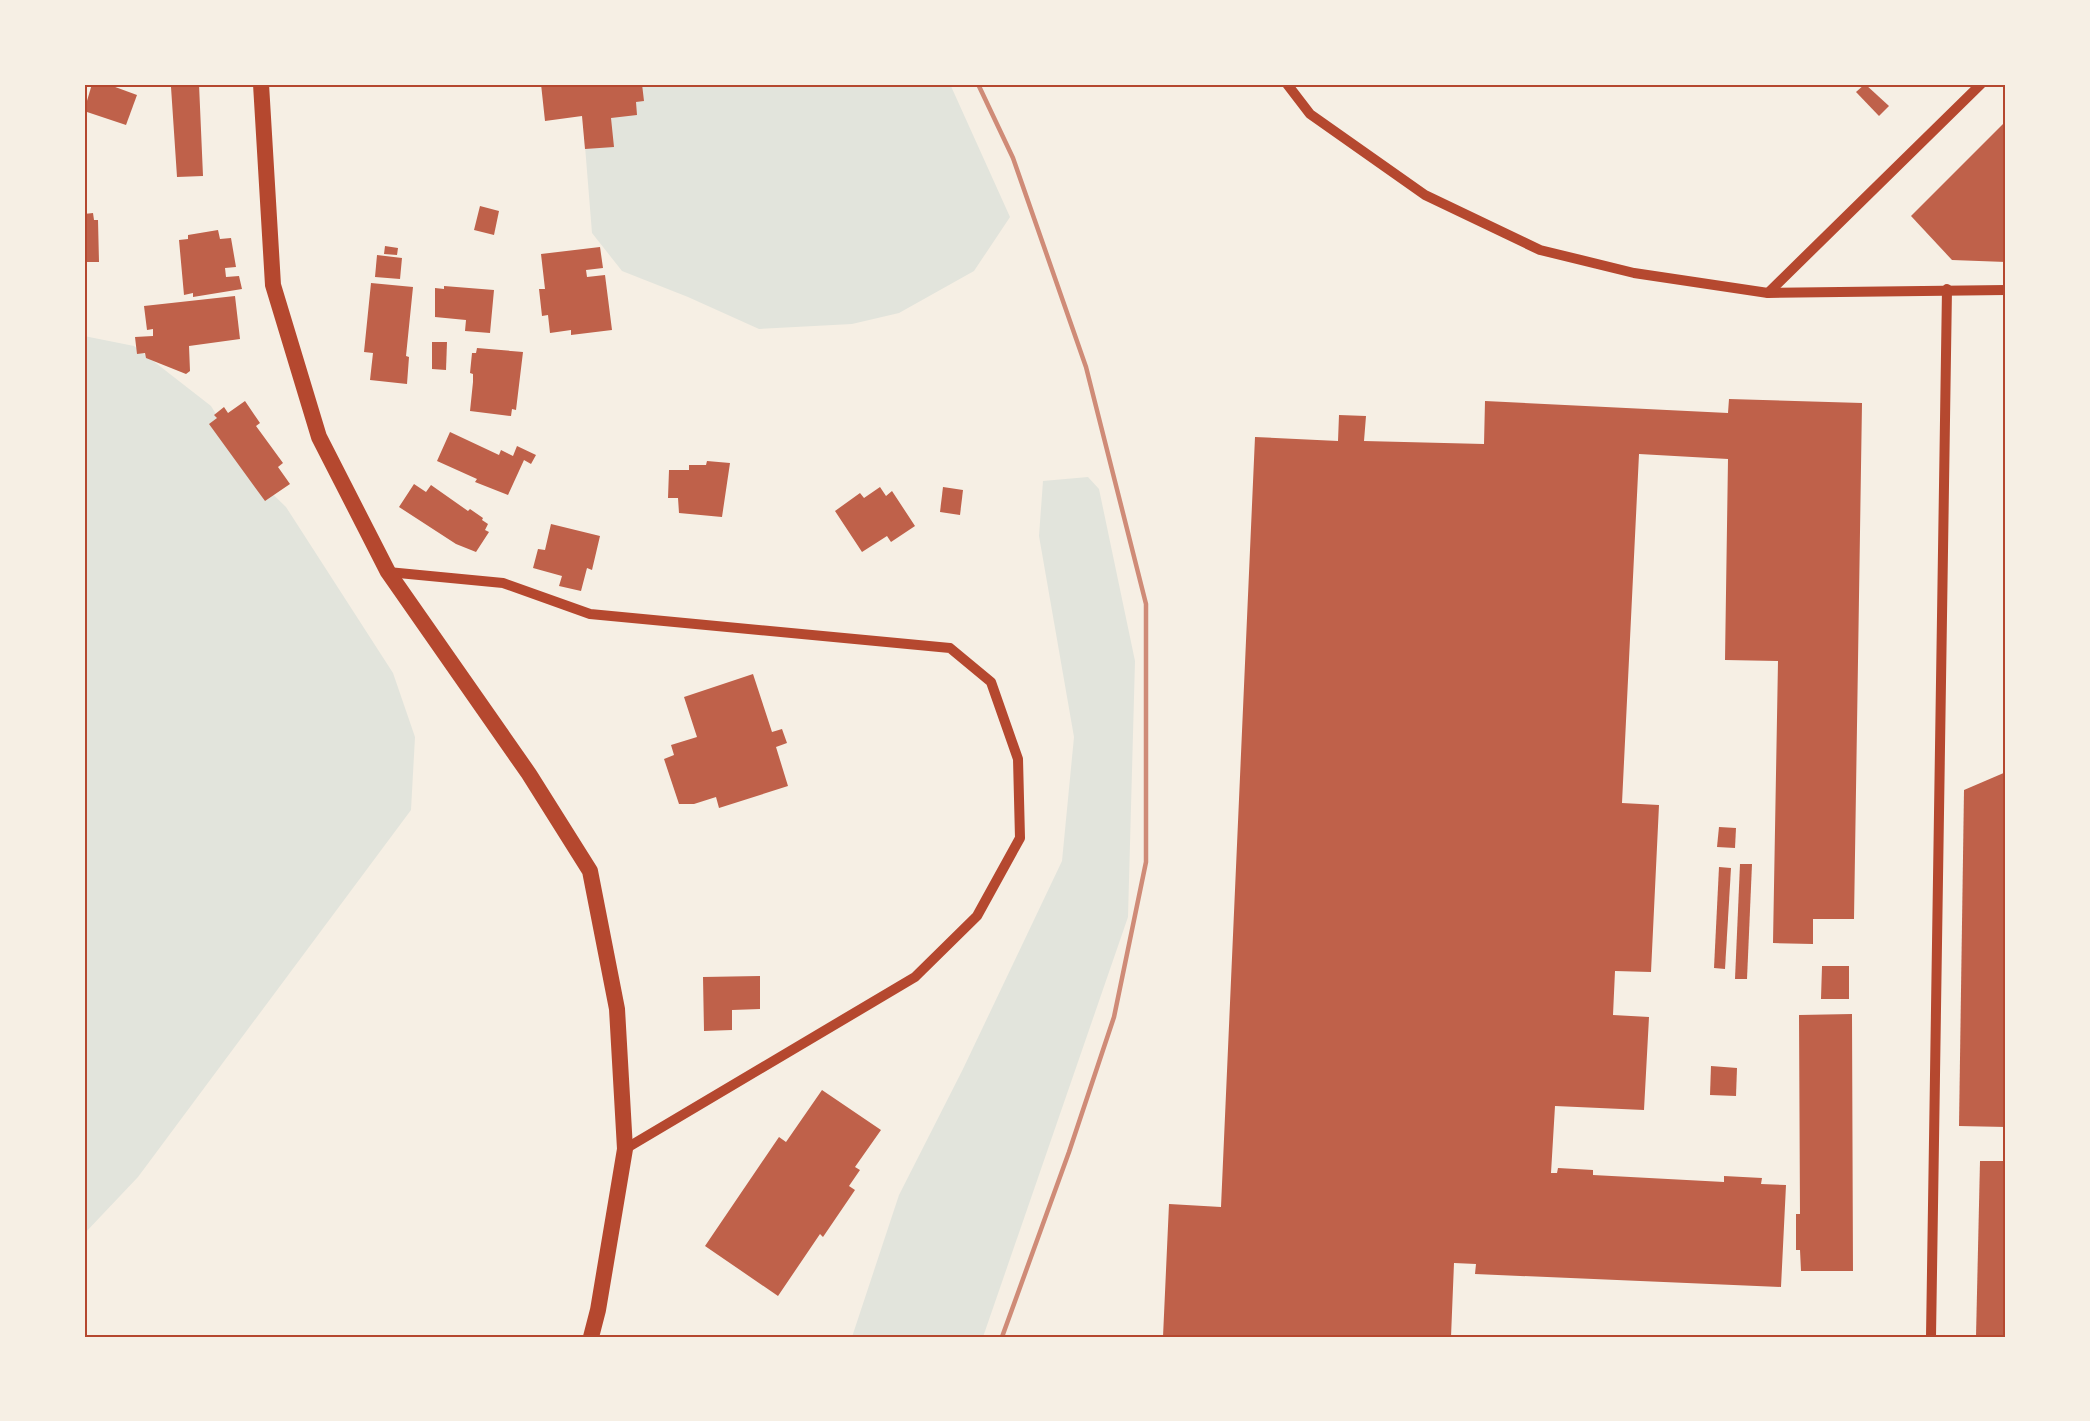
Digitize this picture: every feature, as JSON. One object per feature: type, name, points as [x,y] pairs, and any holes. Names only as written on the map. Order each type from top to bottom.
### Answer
[{"type":"highway","points":[[261,84],[273,285],[319,437],[388,572],[529,774],[590,871],[617,1009],[625,1149],[598,1310],[591,1337]]},
{"type":"street","points":[[1287,84],[1310,114],[1425,195],[1540,250],[1634,273],[1768,292],[2006,290]]},
{"type":"street","points":[[1768,292],[1981,84]]},
{"type":"street","points":[[1931,1337],[1947,289]]},
{"type":"street","points":[[388,572],[503,583],[590,614],[950,648],[991,682],[1018,759],[1020,838],[977,916],[915,976],[625,1149]]},
{"type":"shaded area","points":[[580,84],[950,84],[1010,217],[974,271],[899,313],[852,324],[759,329],[622,271],[592,233]]},
{"type":"shaded area","points":[[84,336],[134,346],[211,406],[254,476],[286,507],[393,673],[415,737],[411,810],[138,1177],[84,1234]]},
{"type":"shaded area","points":[[1088,477],[1099,489],[1135,661],[1128,917],[983,1337],[852,1337],[899,1195],[963,1069],[1062,861],[1074,737],[1039,536],[1043,481]]},
{"type":"building","points":[[92,84],[107,84],[137,95],[126,125],[84,111]]},
{"type":"building","points":[[167,84],[199,84],[203,176],[177,177],[171,87],[167,87]]},
{"type":"building","points":[[541,84],[642,84],[644,101],[636,102],[637,115],[611,118],[614,147],[585,149],[582,116],[545,121]]},
{"type":"building","points":[[1865,84],[1889,106],[1879,116],[1856,92]]},
{"type":"building","points":[[2006,121],[2006,262],[1952,260],[1911,216]]},
{"type":"building","points":[[480,206],[499,211],[494,235],[474,230]]},
{"type":"building","points":[[93,213],[94,220],[98,220],[99,262],[84,262],[84,214]]},
{"type":"building","points":[[218,230],[220,239],[231,238],[236,267],[225,268],[226,277],[239,276],[242,289],[193,297],[193,293],[184,295],[179,240],[188,239],[188,235]]},
{"type":"building","points":[[385,246],[398,248],[397,255],[384,254]]},
{"type":"building","points":[[600,247],[603,268],[586,270],[587,277],[605,275],[612,330],[571,335],[571,330],[550,333],[548,315],[542,316],[539,289],[545,289],[541,254]]},
{"type":"building","points":[[377,255],[402,258],[400,279],[375,277]]},
{"type":"building","points":[[371,283],[413,287],[406,356],[409,357],[407,384],[370,380],[373,353],[364,352]]},
{"type":"building","points":[[444,286],[494,290],[490,333],[465,331],[466,320],[435,317],[435,288],[444,289]]},
{"type":"building","points":[[235,296],[240,339],[189,346],[190,371],[186,374],[146,358],[145,353],[137,354],[135,337],[153,336],[153,329],[147,330],[144,306]]},
{"type":"building","points":[[432,342],[447,342],[446,370],[432,369]]},
{"type":"building","points":[[477,348],[523,352],[516,410],[512,409],[511,416],[470,411],[473,382],[473,374],[470,373],[472,353],[476,353]]},
{"type":"building","points":[[1729,399],[1862,403],[1854,919],[1813,919],[1813,944],[1773,943],[1778,661],[1725,660],[1728,459],[1639,454],[1622,803],[1659,805],[1651,972],[1615,971],[1613,1015],[1649,1017],[1644,1110],[1555,1106],[1551,1173],[1557,1173],[1558,1168],[1593,1170],[1593,1175],[1724,1182],[1724,1176],[1762,1178],[1761,1184],[1786,1185],[1781,1287],[1475,1274],[1476,1264],[1454,1263],[1451,1337],[1163,1337],[1169,1204],[1221,1207],[1255,437],[1338,441],[1339,415],[1366,416],[1364,441],[1484,444],[1485,401],[1728,413]]},
{"type":"building","points":[[245,401],[260,423],[256,426],[283,463],[278,467],[290,484],[265,501],[209,424],[217,418],[214,415],[224,407],[228,413]]},
{"type":"building","points":[[450,432],[499,455],[501,450],[513,456],[517,446],[536,455],[531,464],[524,460],[508,495],[475,482],[477,479],[437,461]]},
{"type":"building","points":[[707,461],[730,463],[722,517],[679,513],[678,498],[668,498],[669,470],[689,470],[689,465],[706,465]]},
{"type":"building","points":[[414,484],[426,492],[431,485],[468,511],[470,509],[483,518],[482,520],[488,524],[485,530],[489,532],[476,552],[456,544],[399,507]]},
{"type":"building","points":[[880,487],[886,496],[892,491],[915,526],[891,542],[887,536],[862,552],[835,511],[860,493],[864,498]]},
{"type":"building","points":[[943,487],[963,490],[960,515],[940,512]]},
{"type":"building","points":[[551,524],[600,536],[592,570],[587,568],[581,591],[559,586],[562,576],[533,568],[538,549],[545,550]]},
{"type":"building","points":[[753,674],[772,732],[782,729],[787,743],[776,747],[788,786],[719,808],[716,797],[694,804],[679,804],[664,759],[674,755],[671,745],[697,737],[684,697]]},
{"type":"building","points":[[2006,772],[2006,1127],[1959,1126],[1964,790]]},
{"type":"building","points":[[1719,827],[1736,828],[1735,848],[1717,847]]},
{"type":"building","points":[[1740,864],[1752,864],[1747,979],[1735,979]]},
{"type":"building","points":[[1719,867],[1731,868],[1725,969],[1714,968]]},
{"type":"building","points":[[1822,966],[1849,966],[1849,999],[1821,999]]},
{"type":"building","points":[[760,976],[760,1009],[732,1010],[732,1030],[704,1031],[703,977]]},
{"type":"building","points":[[1852,1014],[1853,1271],[1801,1271],[1800,1250],[1796,1250],[1796,1214],[1800,1214],[1799,1015]]},
{"type":"building","points":[[1711,1066],[1737,1068],[1736,1096],[1710,1095]]},
{"type":"building","points":[[822,1090],[881,1130],[855,1167],[860,1170],[849,1186],[855,1190],[823,1237],[820,1234],[778,1296],[705,1246],[779,1137],[786,1142]]},
{"type":"building","points":[[1980,1161],[2006,1161],[2006,1337],[1976,1337]]},
{"type":"railway","points":[[978,84],[1013,158],[1086,367],[1146,604],[1146,862],[1114,1017],[1069,1152],[1002,1337]]}]
